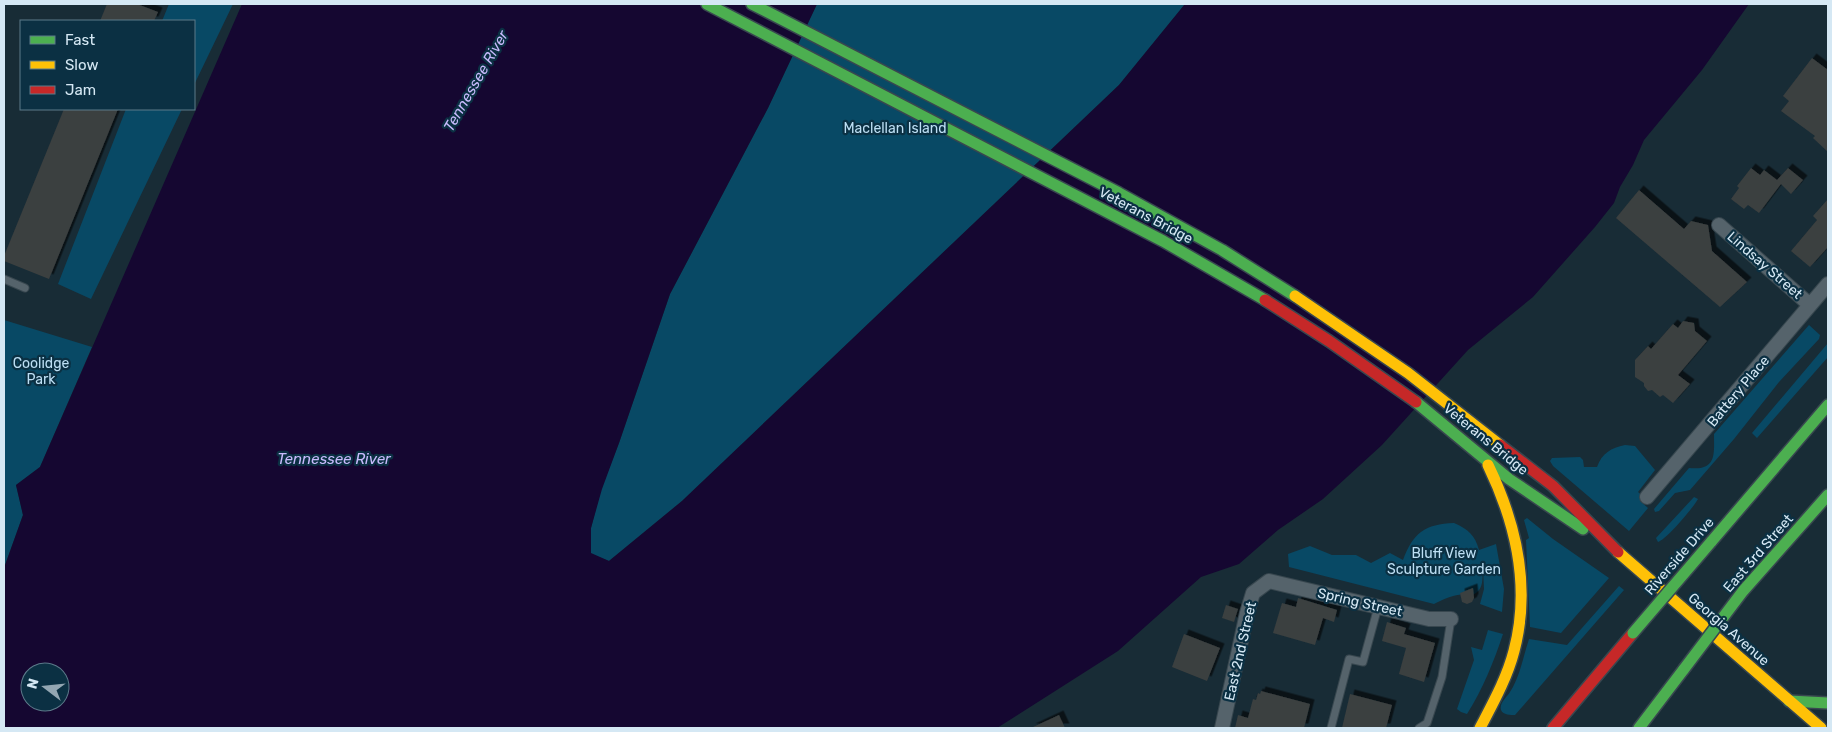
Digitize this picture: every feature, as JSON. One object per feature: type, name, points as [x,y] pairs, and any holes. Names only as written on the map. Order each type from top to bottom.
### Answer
[{"type":"main road","name":"Veterans Bridge","points":[[708,4],[1163,240],[1228,276],[1358,360],[1425,409],[1540,502]]},
{"type":"main road","name":"Veterans Bridge","points":[[752,4],[1119,193],[1222,250],[1316,309],[1408,373],[1553,486]]},
{"type":"main road","name":"Riverside Drive","points":[[1553,728],[1828,405]]},
{"type":"main road","points":[[1480,728],[1503,680],[1514,651],[1521,604],[1520,575],[1513,526],[1500,487],[1484,458]]},
{"type":"main road","name":"Georgia Avenue","points":[[1553,486],[1617,551],[1821,728]]},
{"type":"main road","name":"East 3rd Street","points":[[1639,728],[1744,591],[1820,510],[1828,495]]},
{"type":"main road","name":"Georgia Avenue","points":[[1540,502],[1617,551]]},
{"type":"main road","points":[[1789,701],[1828,703]]},
{"type":"street","name":"Lindsay Street","points":[[1719,225],[1810,306]]},
{"type":"street","name":"Battery Place","points":[[1647,497],[1828,284]]},
{"type":"street","name":"Spring Street","points":[[1269,581],[1429,619],[1451,619]]},
{"type":"street","name":"East 2nd Street","points":[[1222,728],[1253,593],[1269,581]]},
{"type":"lane","points":[[4,279],[25,288]]},
{"type":"lane","points":[[1330,728],[1349,659],[1363,662],[1378,607]]},
{"type":"lane","points":[[1419,728],[1427,723],[1442,677],[1451,619]]},
{"type":"green space","points":[[169,4],[233,4],[195,83],[195,20],[162,20]]},
{"type":"green space","name":"Maclellan Island","points":[[817,4],[1185,4],[1119,85],[682,501],[609,561],[591,554],[591,528],[601,489],[619,443],[670,294],[768,108]]},
{"type":"green space","points":[[126,110],[182,110],[91,299],[58,284]]},
{"type":"green space","name":"Coolidge Park","points":[[4,320],[92,347],[40,467],[16,485],[23,515],[4,568]]},
{"type":"green space","points":[[1809,325],[1820,335],[1819,339],[1779,382],[1734,439],[1690,490],[1675,493],[1659,511],[1655,512],[1654,509],[1689,468],[1705,467],[1709,464],[1712,460],[1714,448],[1714,434]]},
{"type":"green space","points":[[1828,343],[1828,357],[1757,438],[1752,433]]},
{"type":"green space","points":[[1625,445],[1635,446],[1655,470],[1638,492],[1644,497],[1640,501],[1648,508],[1629,531],[1553,466],[1550,461],[1552,458],[1580,457],[1583,460],[1584,467],[1597,467],[1608,452]]},
{"type":"green space","points":[[1694,497],[1698,499],[1691,509],[1673,530],[1658,542],[1656,538]]},
{"type":"green space","points":[[1527,518],[1553,539],[1609,578],[1561,633],[1530,627],[1526,540],[1529,538],[1524,520]]},
{"type":"green space","name":"Bluff View Sculpture Garden","points":[[1454,523],[1470,533],[1479,550],[1496,544],[1504,589],[1502,612],[1480,604],[1484,589],[1483,569],[1482,584],[1477,593],[1453,596],[1434,604],[1289,567],[1288,554],[1310,546],[1332,555],[1356,555],[1371,563],[1390,553],[1403,560],[1411,543],[1421,532],[1435,525]]},
{"type":"green space","points":[[1619,586],[1624,590],[1515,715],[1503,713],[1501,705],[1516,680],[1529,639],[1567,645]]},
{"type":"green space","points":[[1488,630],[1503,634],[1488,675],[1467,714],[1457,709],[1474,660],[1471,647],[1482,650]]},
{"type":"water","name":"Tennessee River","points":[[242,4],[817,4],[768,108],[670,294],[602,489],[591,528],[591,553],[609,561],[682,501],[1119,85],[1185,4],[1749,4],[1702,70],[1644,140],[1614,203],[1595,227],[1533,297],[1468,350],[1382,445],[1323,499],[1278,530],[1239,564],[1201,577],[1118,651],[997,728],[4,728],[4,568],[23,515],[16,485],[40,467]]},
{"type":"building","points":[[107,4],[137,4],[158,12],[154,20],[100,20]]},
{"type":"building","points":[[1812,58],[1828,70],[1828,152],[1813,138],[1815,136],[1781,111],[1789,101],[1783,96]]},
{"type":"building","points":[[64,110],[118,110],[49,279],[4,261],[4,256]]},
{"type":"building","points":[[1751,168],[1760,175],[1764,170],[1777,180],[1788,168],[1803,180],[1791,194],[1781,184],[1759,213],[1748,205],[1744,209],[1731,199],[1739,188],[1737,186]]},
{"type":"building","points":[[1639,190],[1684,229],[1691,221],[1708,225],[1712,251],[1747,282],[1720,307],[1616,218]]},
{"type":"building","points":[[1828,199],[1828,247],[1810,267],[1791,251],[1817,220],[1813,216]]},
{"type":"building","points":[[1683,321],[1694,323],[1695,331],[1707,341],[1678,375],[1690,384],[1673,403],[1663,395],[1660,397],[1652,390],[1648,391],[1644,383],[1635,377],[1635,360],[1648,346],[1651,349],[1673,324],[1678,328]]},
{"type":"building","points":[[1473,588],[1474,598],[1472,602],[1467,604],[1462,602],[1460,593]]},
{"type":"building","points":[[1298,598],[1337,610],[1334,622],[1323,618],[1315,645],[1273,633],[1282,603],[1296,607]]},
{"type":"building","points":[[1226,605],[1238,609],[1234,622],[1222,618]]},
{"type":"building","points":[[1387,622],[1406,628],[1404,634],[1435,643],[1424,682],[1399,674],[1406,648],[1382,641]]},
{"type":"building","points":[[1184,634],[1220,648],[1207,681],[1172,667]]},
{"type":"building","points":[[1261,691],[1310,704],[1304,728],[1235,728],[1238,715],[1248,718],[1253,699],[1256,700],[1258,693],[1260,694]]},
{"type":"building","points":[[1350,694],[1392,705],[1386,728],[1342,728]]},
{"type":"building","points":[[1059,715],[1065,728],[1031,728]]},
{"type":"traffic: fast","points":[[707,4],[1163,241],[1265,300]]},
{"type":"traffic: fast","points":[[752,4],[1119,193],[1222,250],[1295,296]]},
{"type":"traffic: fast","points":[[1416,402],[1509,479],[1583,529]]},
{"type":"traffic: fast","points":[[1711,542],[1828,405]]},
{"type":"traffic: fast","points":[[1743,591],[1828,495]]},
{"type":"traffic: fast","points":[[1633,633],[1711,542]]},
{"type":"traffic: fast","points":[[1684,669],[1743,591]]},
{"type":"traffic: fast","points":[[1639,728],[1684,669]]},
{"type":"traffic: fast","points":[[1789,701],[1828,703]]},
{"type":"traffic: slow","points":[[1295,296],[1408,373],[1500,445]]},
{"type":"traffic: slow","points":[[1480,728],[1508,671],[1519,627],[1521,603],[1521,579],[1513,532],[1498,487],[1488,465]]},
{"type":"traffic: slow","points":[[1618,552],[1821,728]]},
{"type":"traffic: jam","points":[[1265,300],[1329,341],[1416,402]]},
{"type":"traffic: jam","points":[[1500,445],[1553,486],[1618,552]]},
{"type":"traffic: jam","points":[[1553,728],[1633,633]]}]
